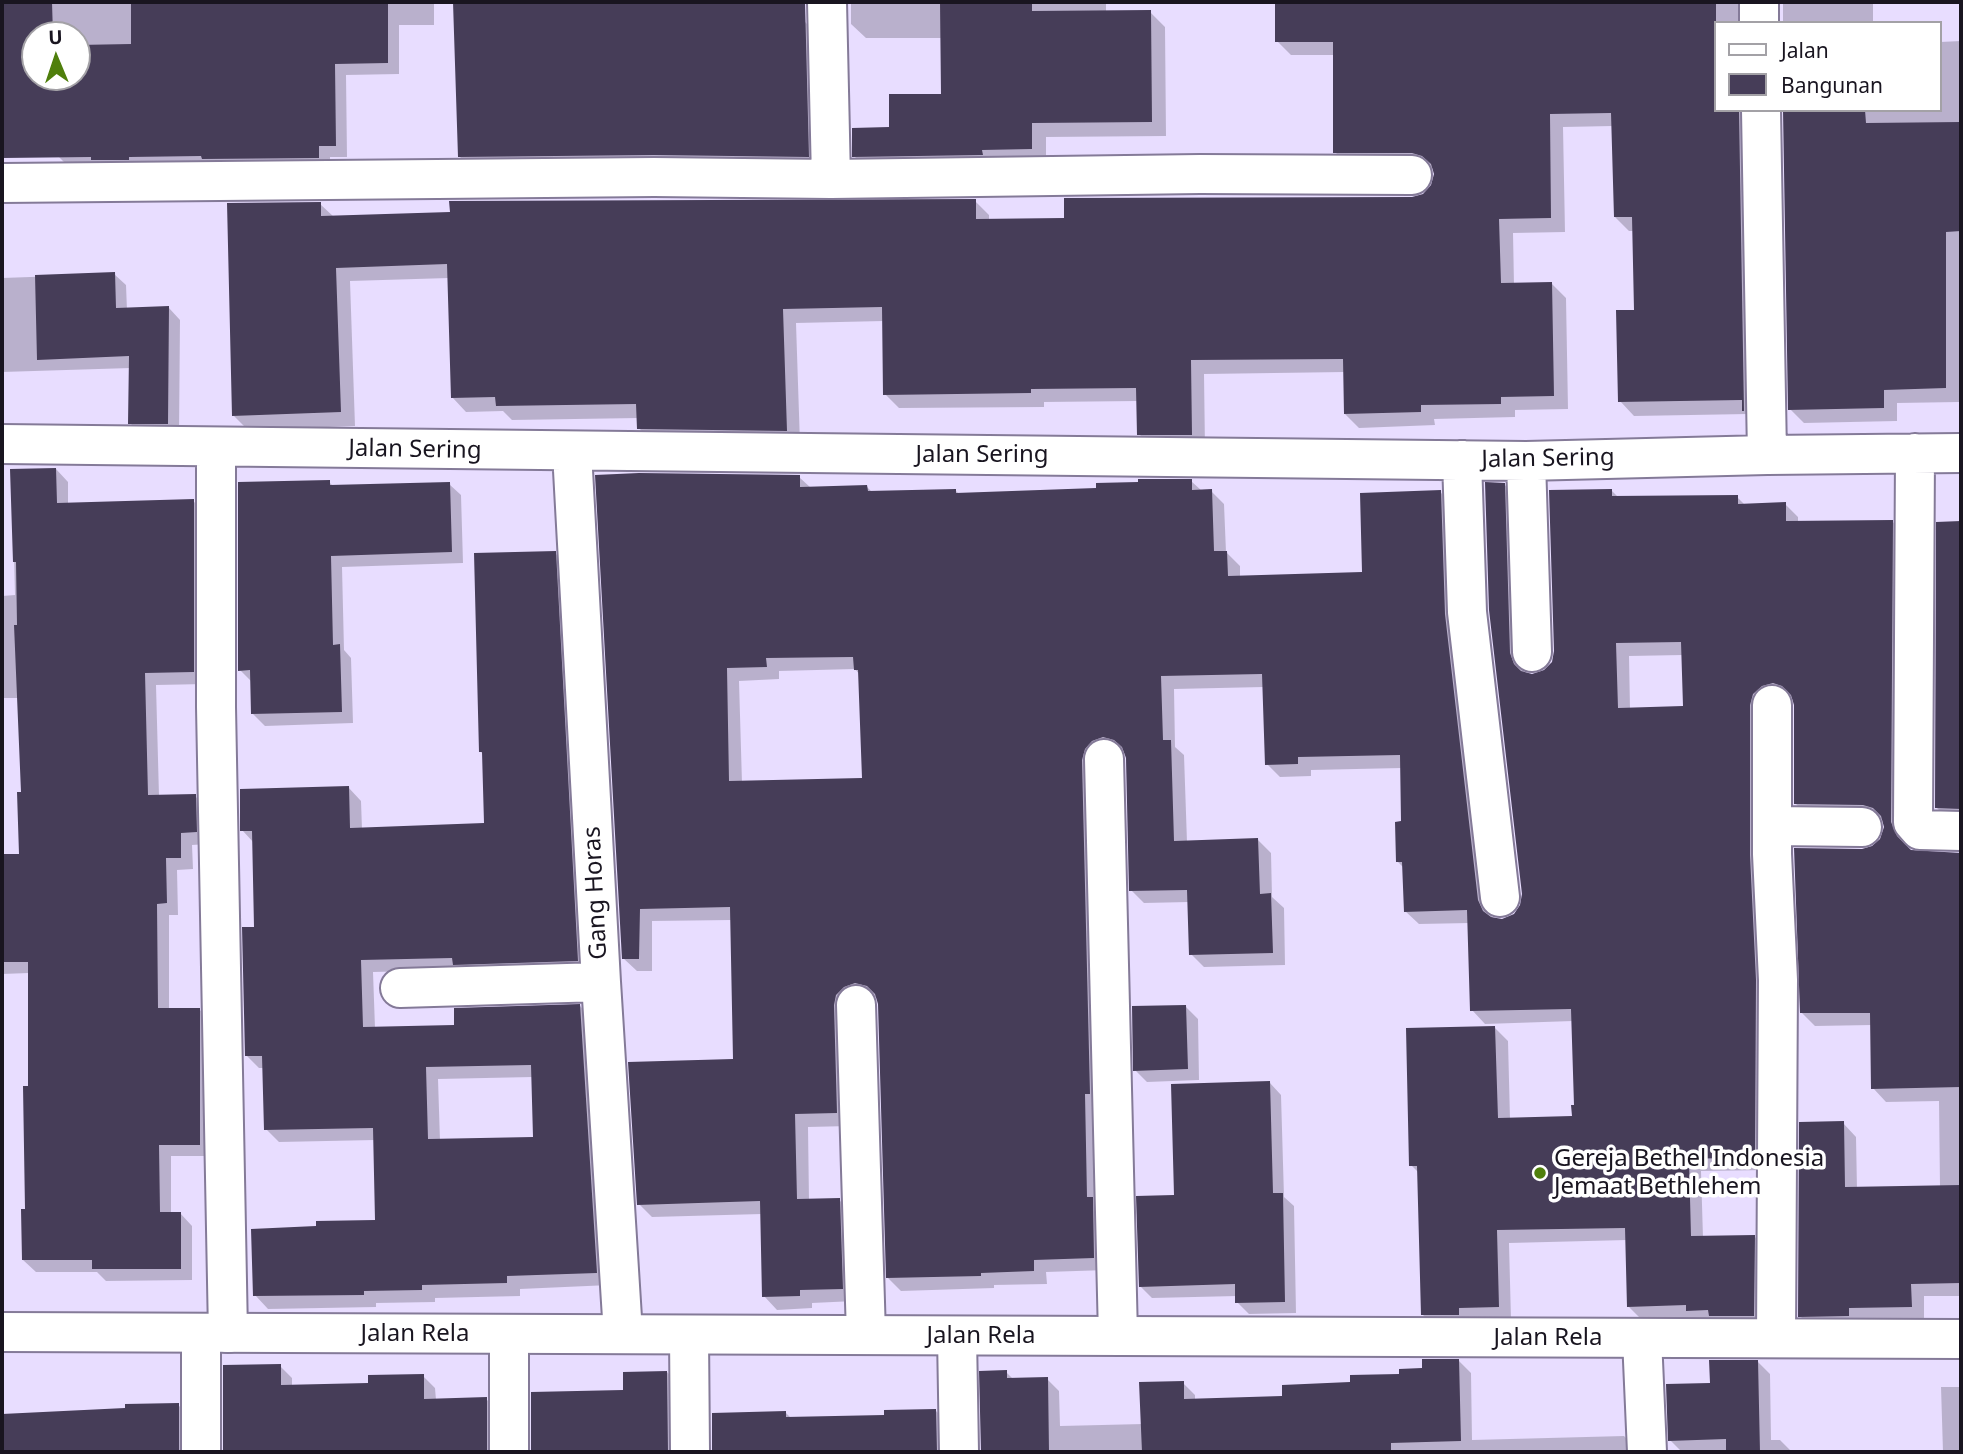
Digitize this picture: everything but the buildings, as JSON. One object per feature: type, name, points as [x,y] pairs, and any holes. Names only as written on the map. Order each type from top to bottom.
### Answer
[{"type":"street","points":[[827,2],[831,179]]},
{"type":"street","points":[[1759,2],[1759,21]]},
{"type":"street","points":[[1761,112],[1767,455]]},
{"type":"street","points":[[2,183],[654,177],[831,179],[1200,174],[1412,175]]},
{"type":"street","name":"Jalan Sering","points":[[2,444],[1526,461],[1961,453]]},
{"type":"street","points":[[201,1452],[214,1333],[216,447]]},
{"type":"street","name":"Gang Horas","points":[[572,452],[623,1334]]},
{"type":"street","points":[[1915,453],[1913,822],[1920,830],[1961,831]]},
{"type":"street","points":[[1462,460],[1467,612],[1500,897]]},
{"type":"street","points":[[1526,461],[1532,652]]},
{"type":"street","points":[[1772,705],[1772,826],[1778,980],[1776,1338]]},
{"type":"street","points":[[1104,759],[1118,1336]]},
{"type":"street","points":[[1772,826],[1862,827]]},
{"type":"street","points":[[400,988],[601,982]]},
{"type":"street","points":[[856,1005],[866,1335]]},
{"type":"street","name":"Jalan Rela","points":[[2,1332],[1961,1339]]},
{"type":"street","points":[[509,1334],[509,1452]]},
{"type":"street","points":[[689,1335],[691,1452]]},
{"type":"street","points":[[957,1336],[959,1452]]},
{"type":"street","points":[[1642,1338],[1647,1452]]},
{"type":"place","name":"Gereja Bethel Indonesia Jemaat Bethlehem","points":[[1540,1173]]}]
